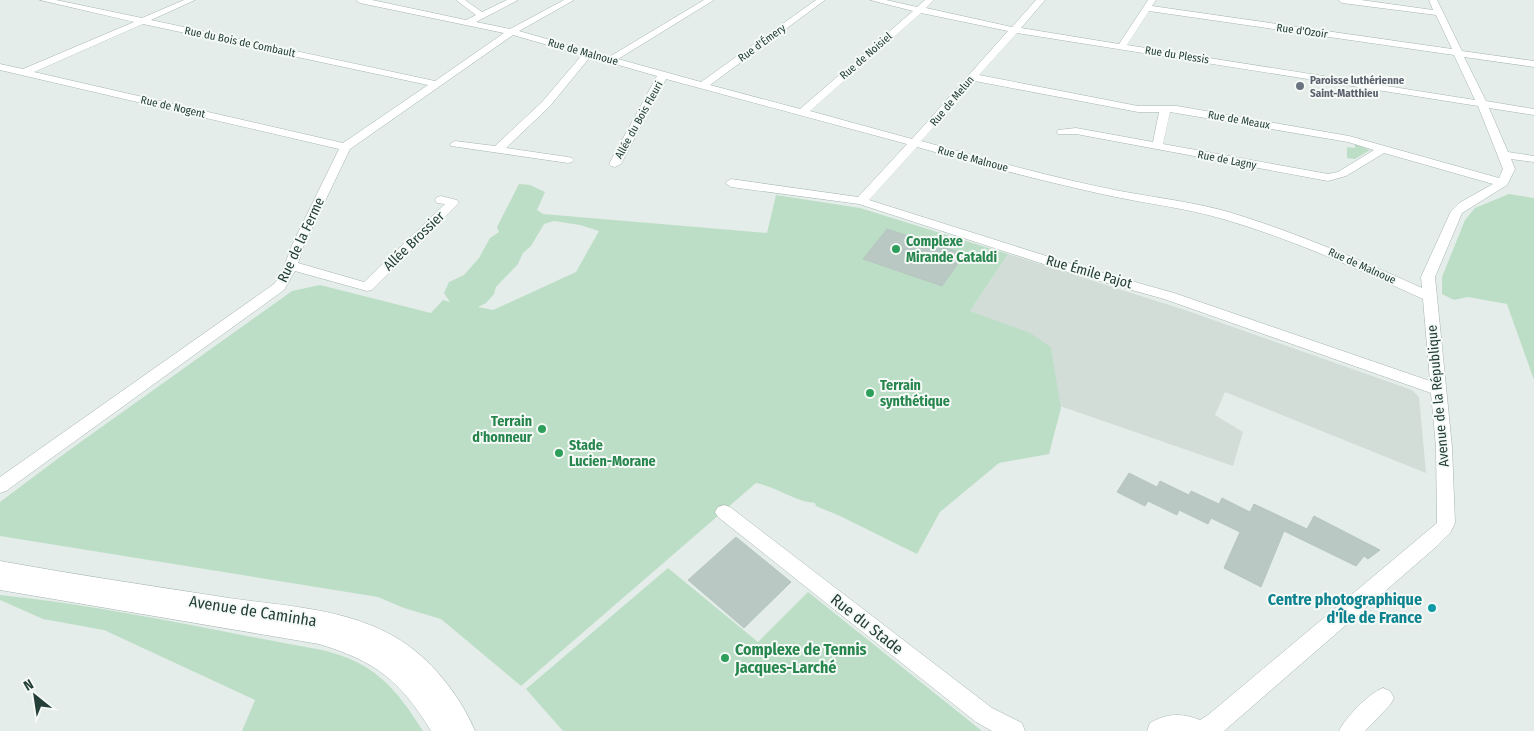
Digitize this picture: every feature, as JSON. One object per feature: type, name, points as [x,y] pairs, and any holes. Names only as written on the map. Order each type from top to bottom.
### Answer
[{"type":"street","name":"Rue du Bois de Combault","points":[[44,0],[437,84]]},
{"type":"street","points":[[23,73],[191,0]]},
{"type":"street","points":[[360,0],[512,32]]},
{"type":"street","points":[[460,0],[482,16]]},
{"type":"street","points":[[467,23],[514,0]]},
{"type":"street","points":[[345,147],[512,32],[570,0]]},
{"type":"street","points":[[610,60],[710,0]]},
{"type":"street","name":"Rue d'Émery","points":[[702,86],[821,0]]},
{"type":"street","name":"Rue du Plessis","points":[[874,0],[1015,30],[1534,112]]},
{"type":"street","name":"Rue de Noisiel","points":[[802,113],[930,0]]},
{"type":"street","name":"Rue de Melun","points":[[861,201],[915,144],[1041,0]]},
{"type":"street","points":[[1342,0],[1439,13]]},
{"type":"street","points":[[1433,0],[1504,154],[1509,169],[1503,183]]},
{"type":"street","points":[[1122,46],[1150,4]]},
{"type":"street","name":"Rue d'Ozoir","points":[[1150,4],[1534,64]]},
{"type":"street","name":"Rue de Malnoue","points":[[512,32],[915,144],[1082,187],[1169,202],[1227,216],[1333,253],[1429,296]]},
{"type":"street","points":[[498,150],[546,104],[588,54]]},
{"type":"street","name":"Rue de Nogent","points":[[0,67],[345,147]]},
{"type":"street","name":"Allée du Bois Fleuri","points":[[615,164],[664,75]]},
{"type":"street","name":"Rue de Meaux","points":[[972,77],[1138,108],[1177,108],[1349,139],[1503,183]]},
{"type":"street","points":[[1158,147],[1166,109]]},
{"type":"street","name":"Rue de Lagny","points":[[1062,132],[1076,131],[1328,178],[1342,174],[1384,148]]},
{"type":"street","points":[[455,144],[568,160]]},
{"type":"street","name":"Rue de la Ferme","points":[[0,486],[279,286],[287,276],[290,265],[345,147]]},
{"type":"street","points":[[1504,154],[1534,159]]},
{"type":"street","name":"Rue Émile Pajot","points":[[731,183],[861,201],[1073,269],[1169,296],[1439,390]]},
{"type":"street","name":"Avenue de la République","points":[[1202,731],[1216,724],[1444,528],[1446,517],[1439,390],[1428,277],[1457,211],[1463,205],[1503,183]]},
{"type":"street","name":"Allée Brossier","points":[[327,276],[367,287],[453,203],[441,200]]},
{"type":"street","points":[[290,265],[327,276]]},
{"type":"street","points":[[279,286],[308,278],[327,276]]},
{"type":"street","name":"Rue du Stade","points":[[724,512],[984,715],[1014,731]]},
{"type":"street","name":"Avenue de Caminha","points":[[0,569],[275,613],[329,623],[369,635],[399,651],[422,672],[448,705],[464,731]]},
{"type":"street","name":"Avenue de Caminha","points":[[0,582],[319,635],[352,644],[371,652],[395,669],[414,688],[443,731]]},
{"type":"street","points":[[1350,731],[1383,698]]},
{"type":"street","points":[[1158,731],[1163,727],[1175,725],[1188,726],[1202,731]]},
{"type":"shaded area","points":[[1008,254],[1185,310],[1412,390],[1419,397],[1426,473],[1225,392],[1215,415],[1243,432],[1233,466],[1060,406],[1051,347],[970,311]]},
{"type":"green space","points":[[1355,144],[1370,150],[1355,159],[1347,158],[1347,147],[1355,148]]},
{"type":"green space","name":"Stade Lucien-Morane","points":[[519,184],[530,185],[545,192],[537,210],[543,214],[767,233],[776,195],[860,208],[1008,254],[970,311],[1030,333],[1051,347],[1061,408],[1049,454],[999,463],[940,512],[917,554],[816,506],[815,503],[800,500],[756,483],[521,686],[441,619],[404,608],[378,597],[0,536],[0,502],[68,451],[292,291],[320,285],[431,313],[443,300],[450,302],[444,293],[449,282],[464,275],[479,258],[490,238],[499,232],[497,227]],"holes":[[[554,221],[580,225],[599,231],[576,272],[493,310],[478,307],[486,303],[494,294],[496,287],[518,264],[523,253],[531,246],[544,224]]]},
{"type":"green space","points":[[1509,194],[1534,198],[1534,380],[1507,304],[1468,297],[1454,300],[1442,294],[1442,277],[1465,220],[1475,208]]},
{"type":"green space","name":"Complexe de Tennis Jacques-Larché","points":[[668,568],[758,642],[808,592],[982,731],[563,731],[526,689]]},
{"type":"green space","points":[[0,595],[121,612],[340,655],[370,670],[382,679],[403,702],[423,731],[242,731],[255,700],[104,630],[43,619],[0,600]]},
{"type":"building","points":[[887,229],[965,254],[942,286],[863,259]]},
{"type":"building","points":[[1129,473],[1157,487],[1160,481],[1189,495],[1191,491],[1219,504],[1222,498],[1250,512],[1254,504],[1307,529],[1314,516],[1380,550],[1368,559],[1364,556],[1356,566],[1284,531],[1261,587],[1224,568],[1240,532],[1211,518],[1208,524],[1179,510],[1177,515],[1148,501],[1145,506],[1117,492]]},
{"type":"building","points":[[736,537],[791,582],[744,628],[688,580]]},
{"type":"place","name":"Paroisse luthérienne Saint-Matthieu","points":[[1300,86]]},
{"type":"place","name":"Complexe Mirande Cataldi","points":[[896,249]]},
{"type":"place","name":"Terrain synthétique","points":[[870,393]]},
{"type":"place","name":"Terrain d'honneur","points":[[542,429]]},
{"type":"place","name":"Stade Lucien-Morane","points":[[559,453]]},
{"type":"place","name":"Centre photographique d'Île de France","points":[[1432,608]]},
{"type":"place","name":"Complexe de Tennis Jacques-Larché","points":[[725,658]]}]
